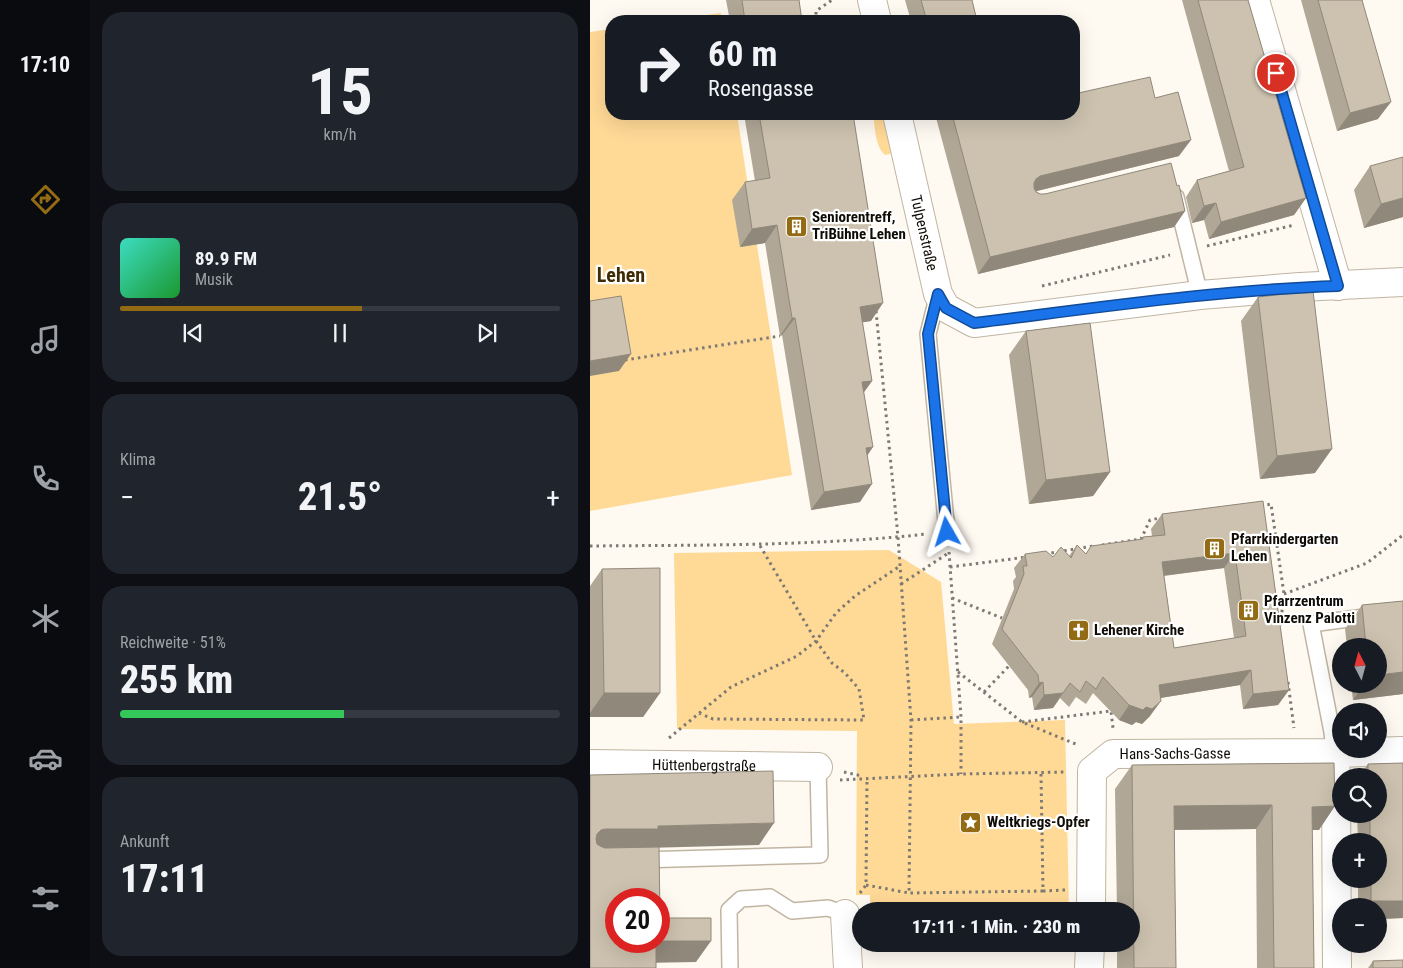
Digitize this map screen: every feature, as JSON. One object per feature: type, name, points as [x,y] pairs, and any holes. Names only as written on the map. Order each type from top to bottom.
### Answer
[{"type":"street","points":[[872,0],[876,15]]},
{"type":"street","points":[[1255,0],[1338,286]]},
{"type":"street","name":"Tulpenstraße","points":[[899,120],[938,294]]},
{"type":"street","points":[[938,294],[946,308],[974,323],[1200,295],[1300,287],[1403,282]]},
{"type":"street","name":"Hans-Sachs-Gasse","points":[[1387,751],[1403,751]]},
{"type":"street","name":"Hans-Sachs-Gasse","points":[[1091,902],[1092,771],[1113,754],[1332,753]]},
{"type":"street","points":[[1334,758],[1337,968]]},
{"type":"street","name":"Hüttenbergstraße","points":[[590,764],[818,767]]},
{"type":"street","points":[[845,914],[848,968]]},
{"type":"street","points":[[1089,968],[1090,952]]},
{"type":"lane","points":[[1174,186],[1200,295]]},
{"type":"lane","name":"Tulpenstraße","points":[[938,294],[928,334],[947,532]]},
{"type":"lane","points":[[1332,732],[1311,624],[1403,612]]},
{"type":"lane","points":[[620,860],[820,855],[818,767]]},
{"type":"lane","points":[[730,968],[728,910],[741,899],[770,897],[792,911],[828,908],[845,914]]},
{"type":"path","points":[[816,15],[816,11],[832,0]]},
{"type":"path","points":[[1034,288],[1319,219]]},
{"type":"path","points":[[874,302],[898,537],[911,720],[909,892]]},
{"type":"path","points":[[618,361],[780,336]]},
{"type":"path","points":[[1252,507],[1271,504],[1284,594],[1280,626],[1282,636]]},
{"type":"path","points":[[1044,554],[1140,539],[1150,520],[1168,518]]},
{"type":"path","points":[[590,546],[760,544],[898,537],[947,532]]},
{"type":"path","points":[[1284,594],[1367,563],[1403,535]]},
{"type":"path","points":[[699,713],[713,719],[864,720],[859,689],[845,672],[832,663],[816,642],[760,544]]},
{"type":"path","points":[[949,552],[961,717],[961,774]]},
{"type":"path","points":[[950,567],[1034,556]]},
{"type":"path","points":[[901,584],[938,559]]},
{"type":"path","points":[[663,743],[731,687],[796,656],[816,642],[836,613],[855,596],[900,566]]},
{"type":"path","points":[[952,598],[1002,618]]},
{"type":"path","points":[[984,692],[1009,666]]},
{"type":"path","points":[[958,671],[1022,722],[1078,745]]},
{"type":"path","points":[[1287,675],[1295,734]]},
{"type":"path","points":[[1022,722],[1111,711],[1114,736]]},
{"type":"path","points":[[911,720],[961,717]]},
{"type":"path","points":[[845,914],[866,885],[867,778],[1071,772]]},
{"type":"path","points":[[1041,773],[1043,890]]},
{"type":"path","points":[[866,885],[909,892],[1074,890]]},
{"type":"shaded area","points":[[605,30],[605,120],[738,120],[792,475],[590,511],[590,32]]},
{"type":"shaded area","points":[[874,120],[887,120],[893,151],[890,154],[885,155],[879,147]]},
{"type":"shaded area","points":[[889,550],[941,582],[954,724],[1065,720],[1069,902],[870,902],[870,895],[856,895],[857,731],[677,729],[674,553]]},
{"type":"building","points":[[742,0],[799,0],[801,15],[744,15]]},
{"type":"building","points":[[921,0],[972,0],[976,15],[925,15]]},
{"type":"building","points":[[1198,0],[1248,0],[1306,198],[1221,222],[1216,203],[1204,206],[1197,180],[1244,167]]},
{"type":"building","points":[[1318,0],[1362,0],[1391,102],[1350,113]]},
{"type":"building","points":[[1150,77],[1155,98],[1178,92],[1191,140],[1040,176],[1034,183],[1036,192],[1045,194],[1171,163],[1177,186],[1179,185],[1185,211],[990,257],[954,120],[1080,120],[1080,93]]},
{"type":"building","points":[[760,120],[854,120],[883,303],[860,307],[872,381],[862,382],[873,447],[866,448],[872,484],[824,492],[795,318],[792,318],[777,225],[752,229],[745,182],[770,178]]},
{"type":"building","points":[[1403,157],[1403,198],[1381,204],[1370,166]]},
{"type":"building","points":[[1313,291],[1332,449],[1277,456],[1258,297]]},
{"type":"building","points":[[621,296],[631,354],[590,361],[590,301]]},
{"type":"building","points":[[1090,323],[1110,472],[1046,480],[1026,331]]},
{"type":"building","points":[[1263,501],[1289,690],[1253,694],[1251,670],[1159,685],[1161,701],[1152,709],[1146,707],[1143,710],[1129,705],[1103,677],[1096,689],[1086,681],[1080,692],[1070,683],[1063,693],[1044,695],[1043,682],[1039,683],[1038,675],[1002,629],[1024,574],[1023,566],[1027,566],[1025,554],[1046,551],[1053,557],[1061,547],[1071,558],[1077,545],[1086,554],[1091,546],[1165,535],[1162,514]],"holes":[[[1235,553],[1246,636],[1174,648],[1162,562]]]},
{"type":"building","points":[[660,568],[660,693],[604,693],[602,569]]},
{"type":"building","points":[[1403,601],[1403,672],[1388,674],[1388,638],[1365,638],[1362,605]]},
{"type":"building","points":[[1334,763],[1334,768],[1332,768],[1332,806],[1312,807],[1314,968],[1274,968],[1272,805],[1174,806],[1176,968],[1134,968],[1134,952],[1140,952],[1140,902],[1133,902],[1132,765]]},
{"type":"building","points":[[1403,763],[1403,901],[1371,898],[1371,888],[1387,888],[1387,833],[1370,833],[1370,823],[1387,823],[1387,768],[1368,768],[1368,764]]},
{"type":"building","points":[[773,771],[774,823],[658,826],[658,829],[605,829],[597,834],[597,844],[605,848],[659,847],[660,888],[605,888],[605,953],[656,953],[656,968],[590,968],[590,775]]},
{"type":"building","points":[[670,918],[711,918],[711,941],[670,941]]},
{"type":"building","points":[[1403,960],[1403,968],[1373,968],[1373,961]]},
{"type":"place","name":"Seniorentreff, TriBühne Lehen","points":[[796,226]]},
{"type":"place","name":"Pfarrkindergarten Lehen","points":[[1215,548]]},
{"type":"place","name":"Pfarrzentrum Vinzenz Palotti","points":[[1248,610]]},
{"type":"place","name":"Lehener Kirche","points":[[1078,630]]},
{"type":"place","name":"Weltkriegs-Opfer","points":[[971,822]]},
{"type":"district","name":"Lehen","points":[[621,275]]},
{"type":"route","points":[[947,532],[928,334],[938,294],[946,308],[974,323],[1200,295],[1338,286],[1276,73]]}]
